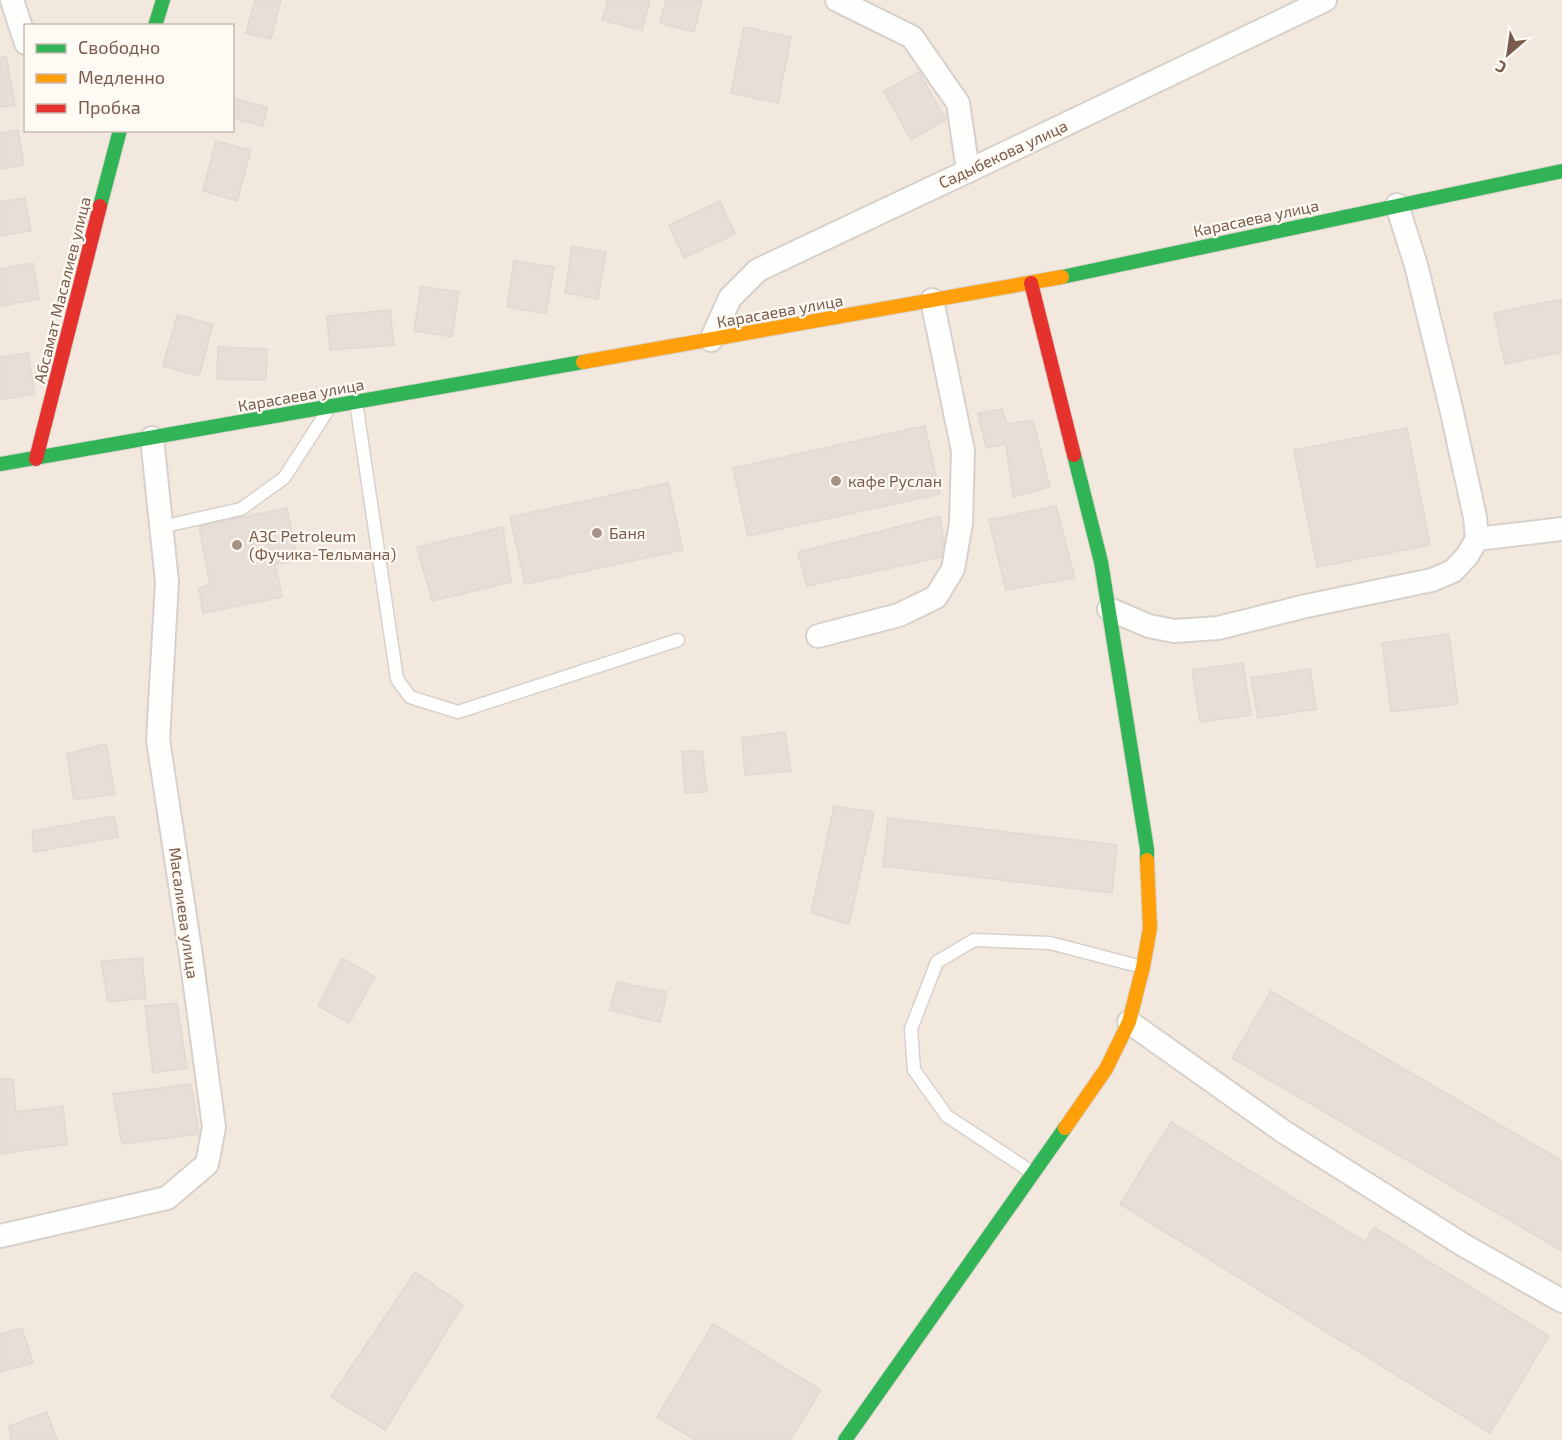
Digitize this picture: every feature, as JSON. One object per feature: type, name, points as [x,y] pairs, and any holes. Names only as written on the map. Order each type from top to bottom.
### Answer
[{"type":"street","points":[[12,0],[24,38]]},
{"type":"street","points":[[156,24],[163,0]]},
{"type":"street","points":[[837,0],[912,37],[958,103],[968,171]]},
{"type":"street","name":"Садыбекова улица","points":[[711,340],[730,298],[758,270],[1325,0]]},
{"type":"street","name":"Абсамат Масалиев улица","points":[[36,459],[114,133]]},
{"type":"street","name":"Карасаева улица","points":[[0,464],[1031,283],[1562,171]]},
{"type":"street","points":[[1108,609],[1149,626],[1174,631],[1218,628],[1306,606],[1432,580],[1453,571],[1467,556],[1477,539],[1475,517],[1416,266],[1397,206]]},
{"type":"street","points":[[845,1440],[1106,1070],[1129,1022],[1150,928],[1147,849],[1101,562],[1031,283]]},
{"type":"street","points":[[818,636],[899,615],[936,597],[953,569],[961,523],[963,451],[932,300]]},
{"type":"street","name":"Масалиева улица","points":[[0,1236],[167,1198],[207,1164],[214,1127],[158,740],[167,582],[152,438]]},
{"type":"street","points":[[1477,539],[1562,529]]},
{"type":"street","points":[[1129,1022],[1284,1132],[1465,1246],[1562,1301]]},
{"type":"lane","points":[[356,402],[398,679],[410,697],[458,712],[678,640]]},
{"type":"lane","points":[[161,526],[241,509],[284,478],[330,407]]},
{"type":"lane","points":[[1033,1173],[947,1116],[914,1070],[911,1029],[937,962],[974,940],[1050,943],[1143,967]]},
{"type":"shaded area","points":[[0,0],[1562,0],[1562,1440],[0,1440]]},
{"type":"building","points":[[255,0],[281,0],[271,39],[246,33]]},
{"type":"building","points":[[608,0],[650,0],[642,30],[602,20]]},
{"type":"building","points":[[666,0],[702,0],[694,32],[660,23]]},
{"type":"building","points":[[744,27],[791,37],[778,103],[731,93]]},
{"type":"building","points":[[6,56],[15,105],[0,107],[0,57]]},
{"type":"building","points":[[919,72],[946,120],[911,140],[884,91]]},
{"type":"building","points":[[234,99],[267,107],[263,126],[234,119]]},
{"type":"building","points":[[18,130],[24,165],[0,169],[0,133]]},
{"type":"building","points":[[216,141],[251,150],[237,201],[203,191]]},
{"type":"building","points":[[25,198],[31,231],[0,236],[0,202]]},
{"type":"building","points":[[720,201],[735,234],[684,258],[669,225]]},
{"type":"building","points":[[572,246],[606,252],[598,299],[565,293]]},
{"type":"building","points":[[514,261],[554,267],[546,314],[507,307]]},
{"type":"building","points":[[33,263],[39,299],[0,306],[0,269]]},
{"type":"building","points":[[421,286],[459,292],[452,337],[414,331]]},
{"type":"building","points":[[1562,299],[1562,352],[1505,364],[1494,313]]},
{"type":"building","points":[[390,310],[394,345],[330,350],[327,316]]},
{"type":"building","points":[[177,315],[213,324],[199,376],[163,366]]},
{"type":"building","points":[[218,347],[267,349],[266,380],[217,379]]},
{"type":"building","points":[[28,353],[35,394],[0,400],[0,357]]},
{"type":"building","points":[[1002,409],[1007,424],[1033,420],[1050,487],[1013,497],[1006,444],[986,448],[978,413]]},
{"type":"building","name":"кафе Руслан","points":[[925,426],[940,494],[748,536],[733,468]]},
{"type":"building","points":[[1407,428],[1430,545],[1317,567],[1294,450]]},
{"type":"building","name":"Баня","points":[[668,483],[683,550],[525,584],[510,517]]},
{"type":"building","points":[[1056,506],[1075,578],[1006,590],[989,520]]},
{"type":"building","points":[[287,508],[298,561],[275,564],[282,597],[203,613],[199,588],[210,584],[199,526]]},
{"type":"building","points":[[940,516],[946,556],[807,586],[798,552]]},
{"type":"building","points":[[503,527],[511,582],[432,601],[417,547]]},
{"type":"building","points":[[1449,634],[1458,704],[1391,712],[1382,643]]},
{"type":"building","points":[[1243,663],[1251,715],[1200,722],[1192,670]]},
{"type":"building","points":[[1310,669],[1316,709],[1258,718],[1251,678]]},
{"type":"building","points":[[785,732],[791,771],[745,775],[742,738]]},
{"type":"building","points":[[106,744],[115,794],[74,800],[67,754]]},
{"type":"building","points":[[682,751],[702,751],[707,792],[685,793]]},
{"type":"building","points":[[834,806],[874,812],[849,924],[811,913]]},
{"type":"building","points":[[114,816],[118,837],[34,852],[32,831]]},
{"type":"building","points":[[888,818],[1117,845],[1112,893],[883,866]]},
{"type":"building","points":[[142,958],[146,998],[108,1002],[101,961]]},
{"type":"building","points":[[342,958],[375,977],[349,1023],[318,1006]]},
{"type":"building","points":[[617,982],[667,992],[660,1022],[610,1010]]},
{"type":"building","points":[[1271,991],[1562,1161],[1562,1251],[1232,1058]]},
{"type":"building","points":[[177,1003],[187,1068],[153,1073],[145,1006]]},
{"type":"building","points":[[0,1079],[13,1079],[16,1112],[63,1106],[67,1144],[0,1154]]},
{"type":"building","points":[[191,1084],[199,1134],[122,1144],[113,1094]]},
{"type":"building","points":[[1171,1122],[1365,1242],[1374,1227],[1549,1336],[1490,1433],[1120,1204]]},
{"type":"building","points":[[415,1272],[463,1305],[385,1430],[331,1397]]},
{"type":"building","points":[[713,1324],[821,1390],[790,1440],[695,1440],[657,1417]]},
{"type":"building","points":[[22,1328],[33,1363],[0,1372],[0,1334]]},
{"type":"building","points":[[47,1412],[57,1440],[11,1440],[9,1426]]},
{"type":"traffic: fast","points":[[156,24],[163,0]]},
{"type":"traffic: fast","points":[[100,206],[119,132]]},
{"type":"traffic: fast","points":[[1062,277],[1562,171]]},
{"type":"traffic: fast","points":[[0,464],[583,362]]},
{"type":"traffic: fast","points":[[1074,455],[1101,562],[1147,860]]},
{"type":"traffic: fast","points":[[845,1440],[1065,1128]]},
{"type":"traffic: slow","points":[[583,362],[1062,277]]},
{"type":"traffic: slow","points":[[1065,1128],[1106,1069],[1129,1022],[1150,928],[1147,860]]},
{"type":"traffic: jam","points":[[36,459],[100,206]]},
{"type":"traffic: jam","points":[[1031,283],[1074,455]]},
{"type":"place","name":"кафе Руслан","points":[[836,481]]},
{"type":"place","name":"Баня","points":[[597,533]]},
{"type":"place","name":"АЗС Petroleum (Фучика-Тельмана)","points":[[237,545]]}]
